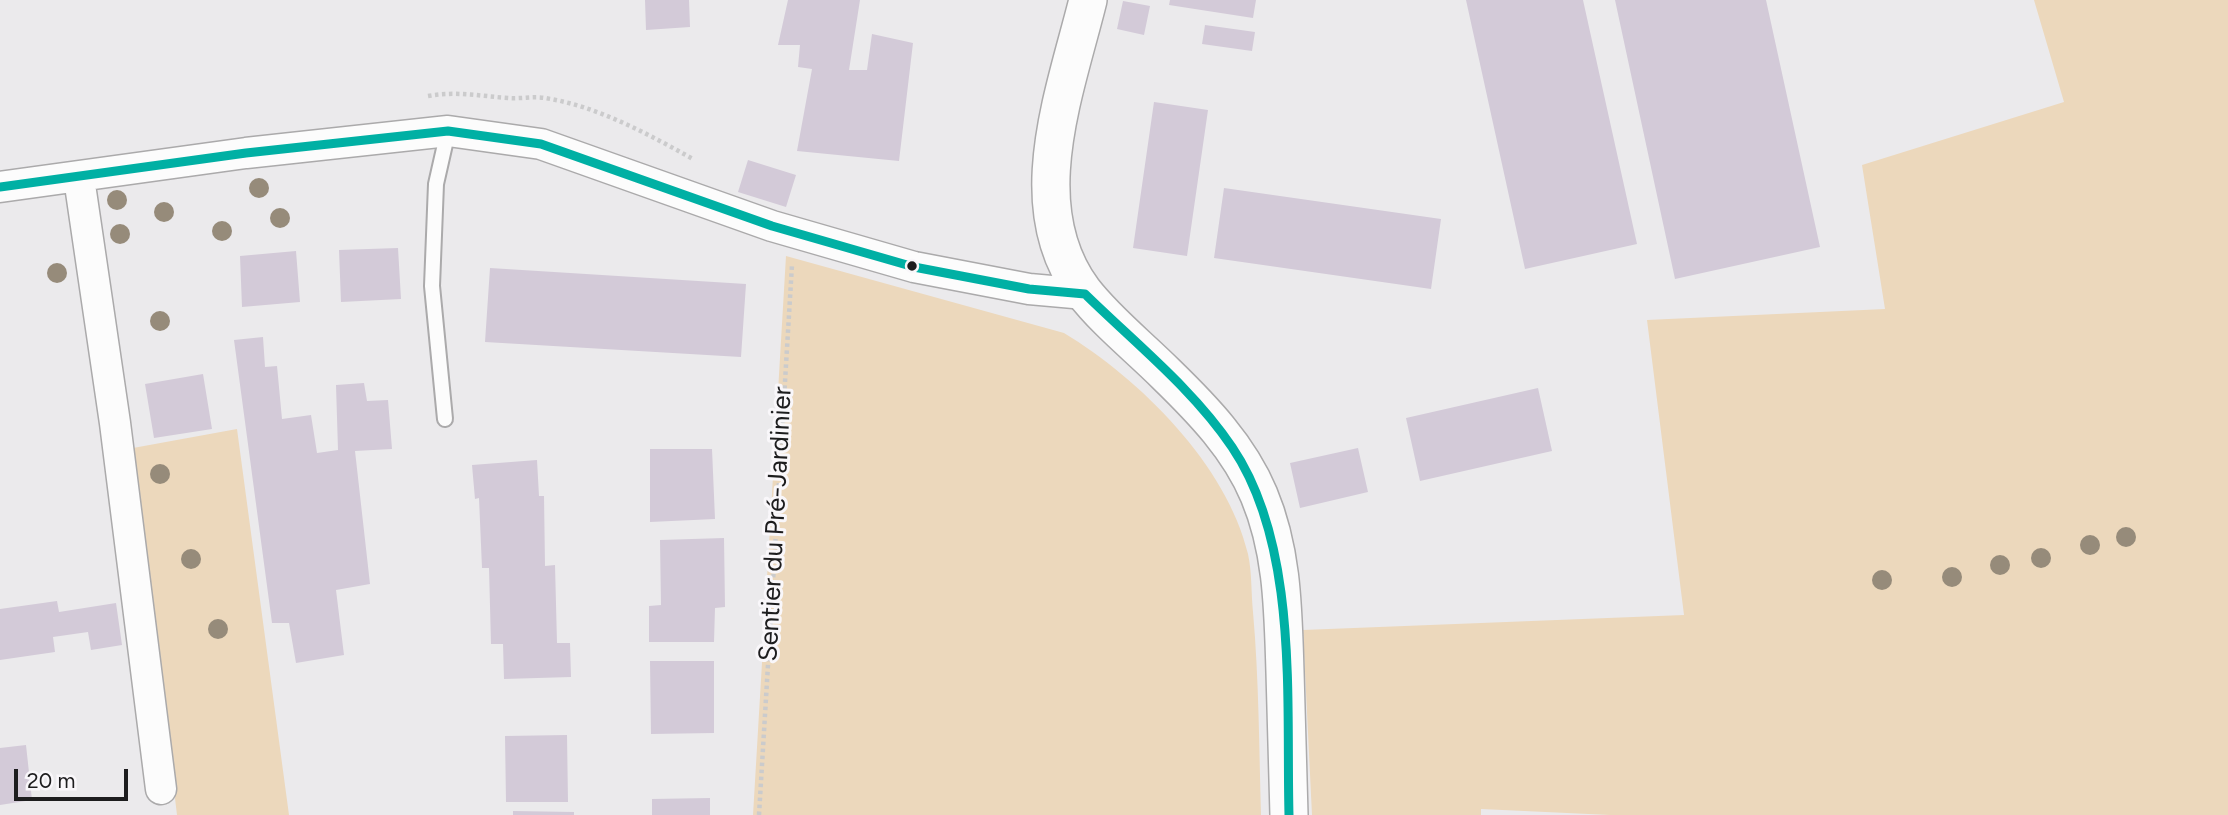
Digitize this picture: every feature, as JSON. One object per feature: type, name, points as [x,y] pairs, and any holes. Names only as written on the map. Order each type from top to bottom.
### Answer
[{"type":"street","points":[[1088,0],[1062,106],[1051,182],[1052,220],[1056,241],[1085,294],[1199,406],[1232,446],[1259,493],[1276,549],[1282,589],[1289,815]]},
{"type":"street","points":[[0,187],[246,153],[448,131],[541,144],[795,233],[914,267],[1029,289],[1085,294]]},
{"type":"street","points":[[79,177],[116,423],[161,789]]},
{"type":"lane","points":[[445,419],[432,286],[436,184],[448,131]]},
{"type":"path","name":"Sentier du Pré-Jardinier","points":[[759,815],[795,233]]},
{"type":"shaded area","points":[[2034,0],[2228,0],[2228,815],[1610,815],[1481,809],[1481,815],[1312,815],[1303,630],[1684,615],[1647,320],[1885,309],[1862,165],[2064,102]]},
{"type":"shaded area","points":[[786,256],[1064,333],[1122,374],[1177,427],[1221,488],[1237,521],[1248,554],[1256,663],[1261,815],[753,815]]},
{"type":"shaded area","points":[[237,429],[289,815],[177,815],[133,448]]},
{"type":"building","points":[[645,0],[689,0],[690,27],[646,30]]},
{"type":"building","points":[[788,0],[860,0],[849,70],[867,70],[872,34],[913,43],[899,161],[797,151],[812,69],[798,67],[800,45],[778,45]]},
{"type":"building","points":[[1170,0],[1256,0],[1253,18],[1169,5]]},
{"type":"building","points":[[1466,0],[1583,0],[1637,244],[1525,269]]},
{"type":"building","points":[[1615,0],[1766,0],[1820,247],[1675,279]]},
{"type":"building","points":[[1123,1],[1150,6],[1144,35],[1117,29]]},
{"type":"building","points":[[1205,25],[1255,32],[1252,51],[1202,44]]},
{"type":"building","points":[[1154,102],[1208,110],[1187,256],[1133,248]]},
{"type":"building","points":[[748,160],[796,175],[786,207],[738,192]]},
{"type":"building","points":[[1224,188],[1441,219],[1431,289],[1214,258]]},
{"type":"building","points":[[398,248],[401,299],[341,302],[339,250]]},
{"type":"building","points":[[296,251],[300,302],[242,307],[240,256]]},
{"type":"building","points":[[490,268],[746,284],[741,357],[485,342]]},
{"type":"building","points":[[263,337],[265,367],[277,366],[282,419],[311,415],[317,453],[338,450],[336,385],[364,383],[367,401],[388,400],[392,449],[355,451],[370,584],[336,590],[344,655],[296,663],[289,623],[272,623],[234,340]]},
{"type":"building","points":[[203,374],[212,429],[154,438],[145,384]]},
{"type":"building","points":[[1538,388],[1552,451],[1420,481],[1406,418]]},
{"type":"building","points":[[1358,448],[1368,492],[1300,508],[1290,463]]},
{"type":"building","points":[[650,449],[712,449],[715,519],[650,522]]},
{"type":"building","points":[[537,460],[539,496],[544,496],[545,566],[555,565],[557,643],[570,643],[571,677],[504,679],[503,644],[491,644],[489,568],[482,568],[479,498],[475,499],[472,465]]},
{"type":"building","points":[[724,538],[725,607],[715,608],[714,642],[649,642],[649,606],[661,605],[660,540]]},
{"type":"building","points":[[57,601],[59,612],[116,603],[122,645],[91,650],[88,632],[53,637],[55,652],[0,660],[0,609]]},
{"type":"building","points":[[650,661],[714,661],[714,733],[651,734]]},
{"type":"building","points":[[567,735],[568,802],[506,802],[505,736]]},
{"type":"building","points":[[26,745],[32,800],[0,805],[0,748]]},
{"type":"building","points":[[710,798],[710,815],[652,815],[652,799]]},
{"type":"building","points":[[513,811],[574,812],[574,815],[513,815]]},
{"type":"transit line","points":[[0,187],[246,153],[448,131],[541,144],[772,226],[914,267],[1029,289],[1085,294]]},
{"type":"transit line","points":[[1085,294],[1163,367],[1200,406],[1232,447],[1254,487],[1269,530],[1279,577],[1287,674],[1289,815]]}]
